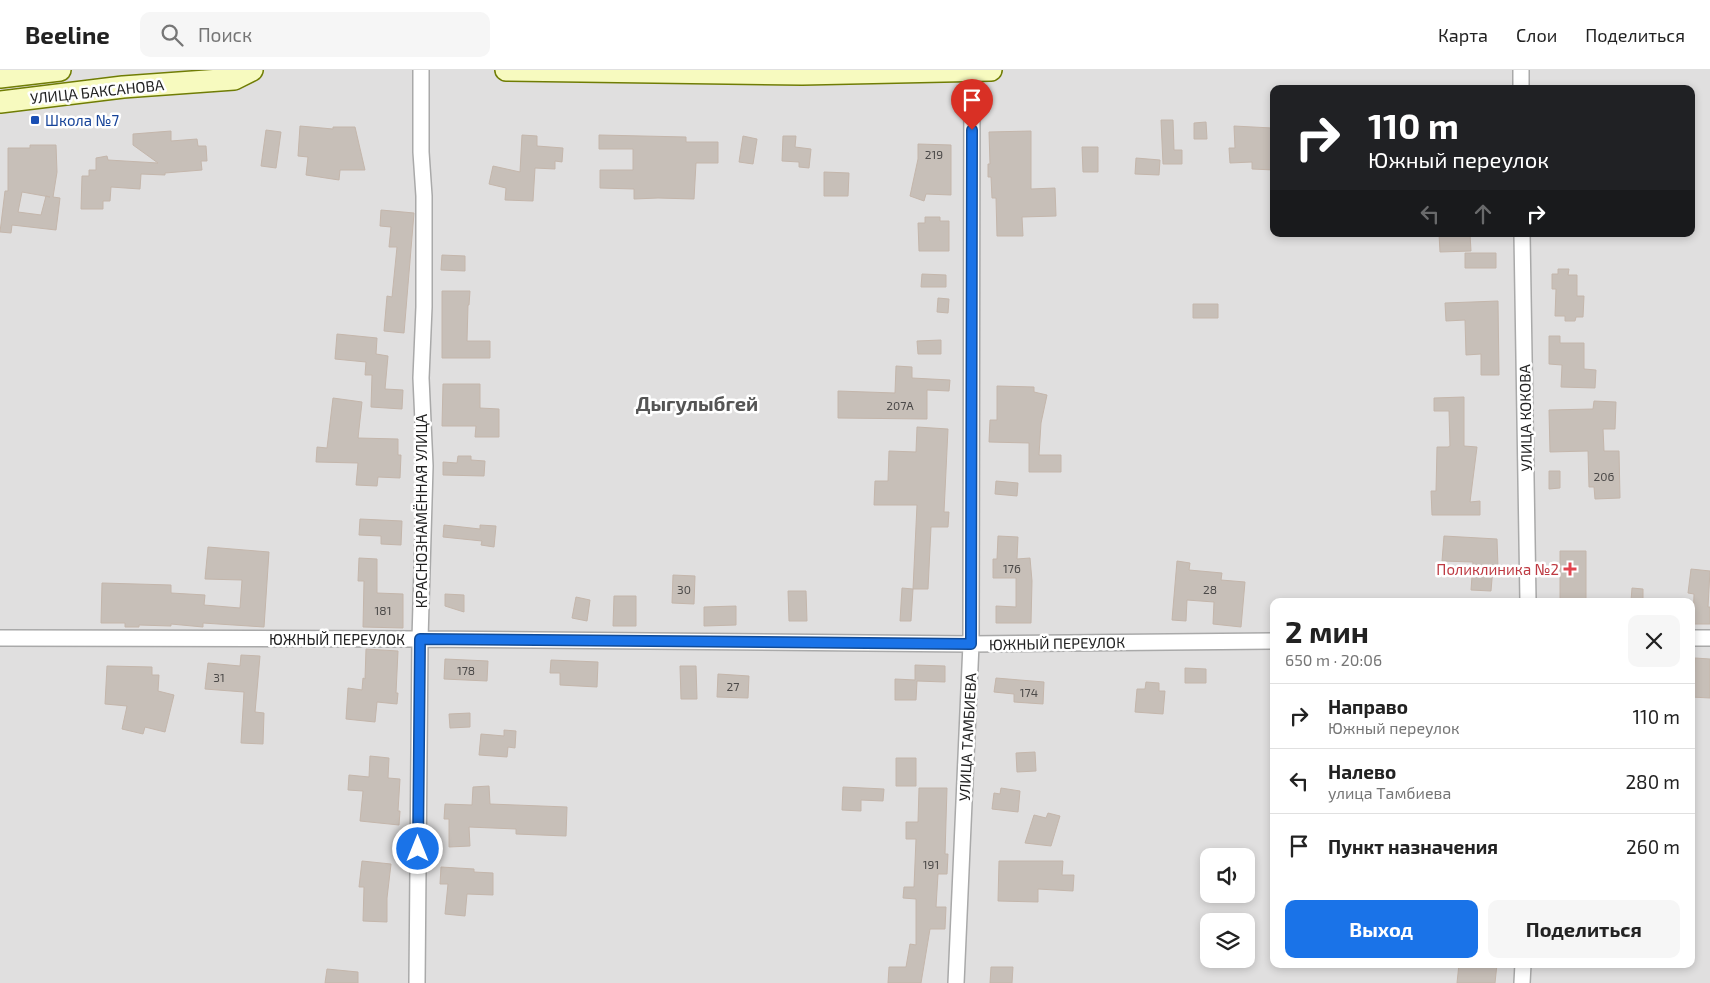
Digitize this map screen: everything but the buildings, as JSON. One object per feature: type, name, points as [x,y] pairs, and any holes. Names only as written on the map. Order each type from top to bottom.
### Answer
[{"type":"main road","name":"УЛИЦА БАКСАНОВА","points":[[0,77],[60,70]]},
{"type":"main road","name":"УЛИЦА БАКСАНОВА","points":[[0,102],[123,87],[234,79],[252,70]]},
{"type":"main road","points":[[506,70],[802,74],[978,70]]},
{"type":"street","name":"КРАСНОЗНАМЁННАЯ УЛИЦА","points":[[417,983],[420,639],[425,466],[421,378],[424,307],[424,196],[421,152],[421,70]]},
{"type":"street","name":"УЛИЦА ТАМБИЕВА","points":[[956,983],[971,644],[978,70]]},
{"type":"street","points":[[1520,70],[1520,85]]},
{"type":"street","name":"УЛИЦА КОКОВА","points":[[1522,237],[1528,598]]},
{"type":"street","name":"ЮЖНЫЙ ПЕРЕУЛОК","points":[[0,638],[420,639],[971,644],[1270,641]]},
{"type":"street","points":[[1695,638],[1710,638]]},
{"type":"street","points":[[1522,983],[1523,968]]},
{"type":"shaded area","points":[[0,70],[1710,70],[1710,983],[0,983]]},
{"type":"place","name":"Школа №7","points":[[35,120]]},
{"type":"place","name":"Поликлиника №2","points":[[1570,569]]},
{"type":"district","name":"Дыгулыбгей","points":[[697,403]]},
{"type":"route","points":[[418,849],[420,639],[971,644],[972,130]]}]
